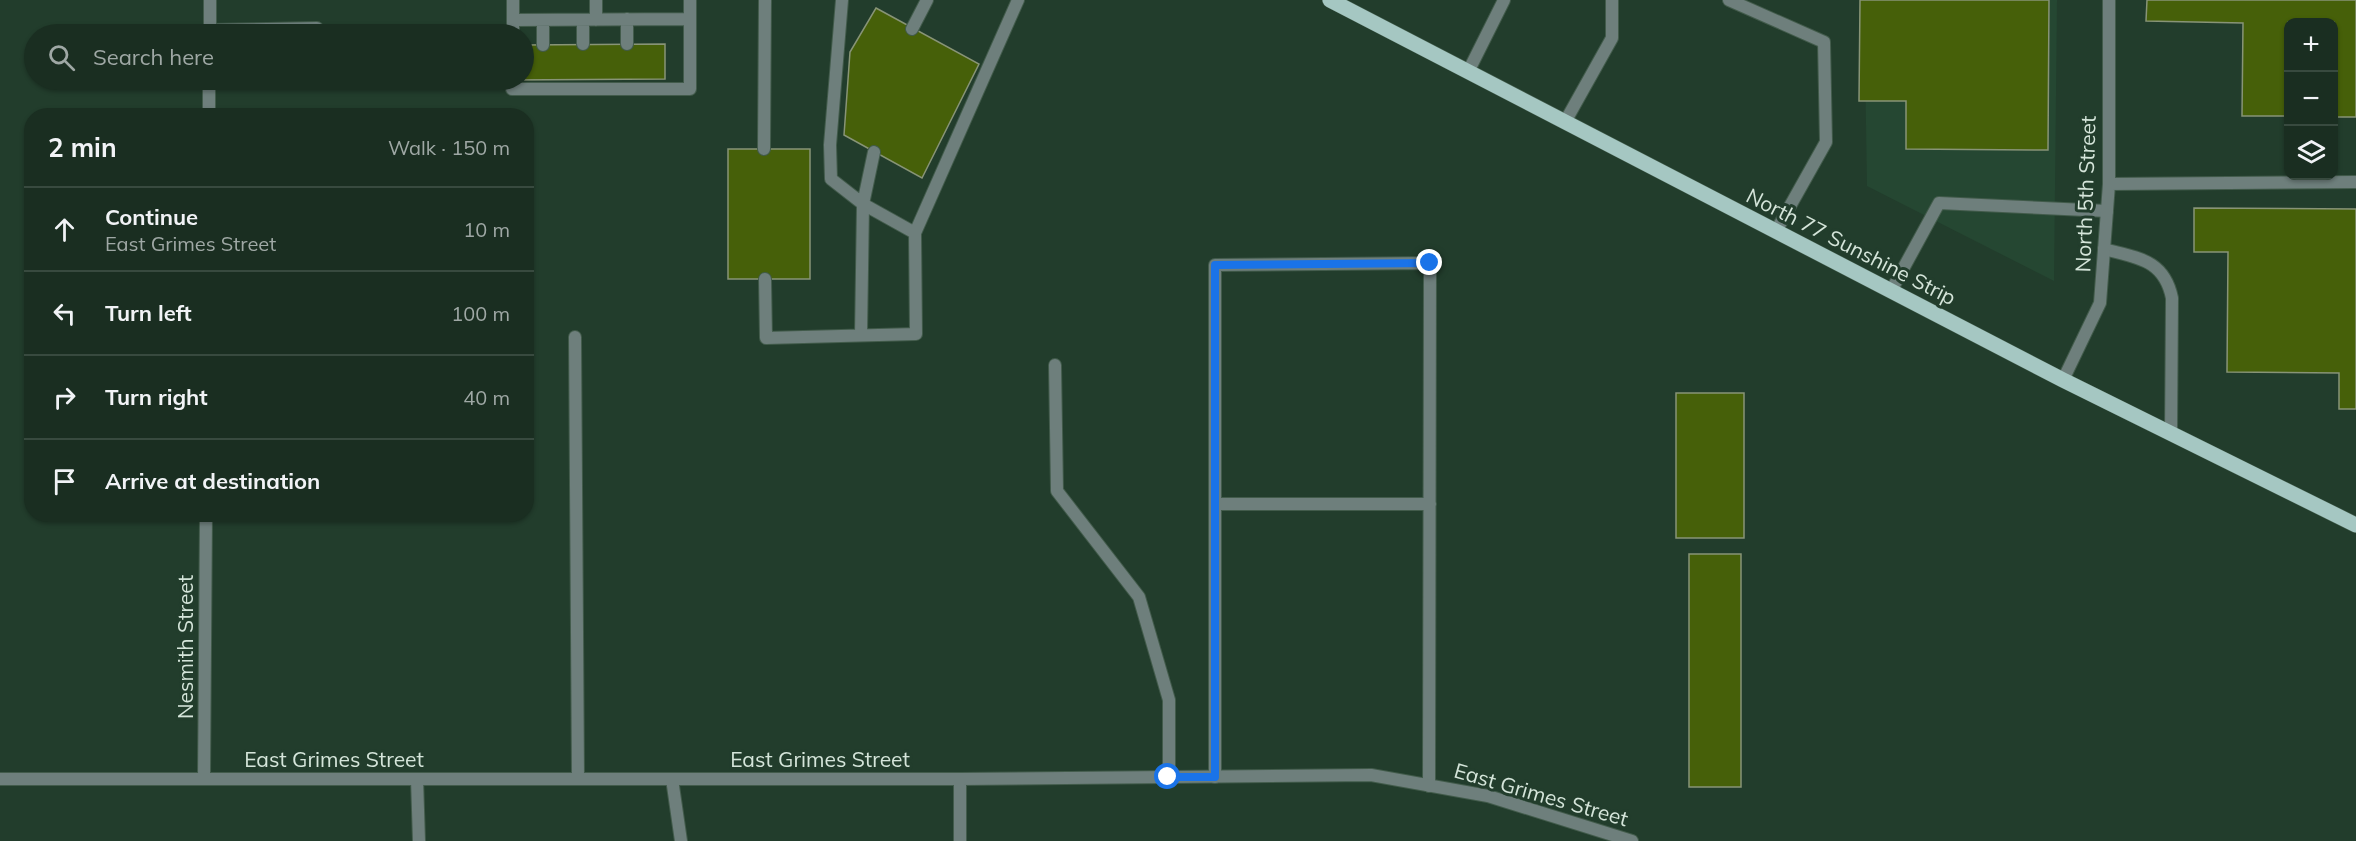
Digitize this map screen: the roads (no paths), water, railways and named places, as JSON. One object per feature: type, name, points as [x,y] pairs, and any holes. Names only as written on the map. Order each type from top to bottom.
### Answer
[{"type":"main road","name":"North 77 Sunshine Strip","points":[[1330,0],[2063,380],[2356,525]]},
{"type":"street","points":[[210,0],[210,24]]},
{"type":"street","points":[[513,0],[513,24]]},
{"type":"street","points":[[583,44],[596,0]]},
{"type":"street","points":[[534,86],[628,84],[690,89],[690,0]]},
{"type":"street","points":[[764,149],[765,0]]},
{"type":"street","points":[[842,0],[830,145],[831,179],[863,204],[915,233]]},
{"type":"street","points":[[912,29],[927,0]]},
{"type":"street","points":[[1468,72],[1504,0]]},
{"type":"street","points":[[1565,122],[1612,38],[1612,0]]},
{"type":"street","points":[[1729,0],[1824,42],[1826,142],[1776,231]]},
{"type":"street","name":"North 5th Street","points":[[2063,380],[2100,303],[2109,184],[2109,0]]},
{"type":"street","points":[[765,279],[766,338],[916,334],[915,233],[1015,1]]},
{"type":"street","points":[[627,19],[627,44]]},
{"type":"street","points":[[513,20],[690,19]]},
{"type":"street","points":[[543,20],[543,45]]},
{"type":"street","points":[[209,90],[209,108]]},
{"type":"street","points":[[861,335],[863,204],[874,152]]},
{"type":"street","points":[[2109,184],[2356,182]]},
{"type":"street","points":[[1891,291],[1939,203],[2107,211]]},
{"type":"street","points":[[2104,249],[2157,267],[2169,282],[2172,298],[2171,434]]},
{"type":"street","points":[[1215,777],[1215,265],[1430,263],[1429,786]]},
{"type":"street","points":[[575,337],[578,779]]},
{"type":"street","points":[[1055,365],[1057,491],[1139,597],[1169,700],[1168,777]]},
{"type":"street","points":[[1215,504],[1430,504]]},
{"type":"street","name":"Nesmith Street","points":[[204,779],[206,522]]},
{"type":"street","name":"East Grimes Street","points":[[0,779],[960,779],[1371,775],[1488,796],[1632,841]]},
{"type":"street","points":[[417,779],[419,841]]},
{"type":"street","points":[[672,779],[681,841]]},
{"type":"street","points":[[960,779],[960,841]]}]
